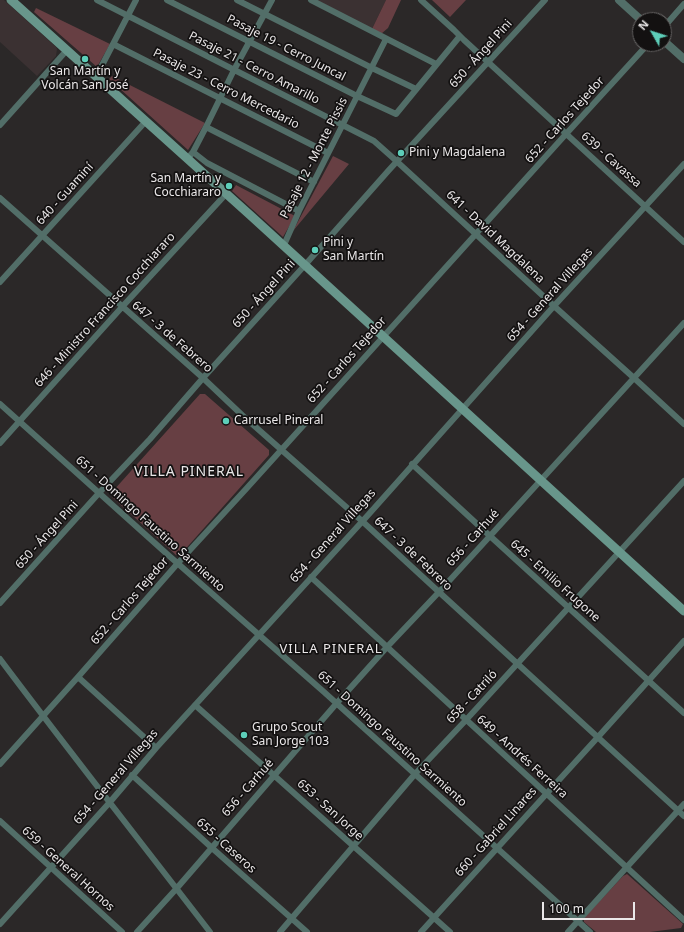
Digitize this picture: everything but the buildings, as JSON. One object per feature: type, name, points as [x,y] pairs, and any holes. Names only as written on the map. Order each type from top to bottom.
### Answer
[{"type":"main road","points":[[11,0],[146,121],[190,155],[226,194],[384,336],[684,611]]},
{"type":"street","name":"Pasaje 21 - Cerro Amarillo","points":[[97,0],[374,141],[398,162]]},
{"type":"street","points":[[95,75],[99,71],[136,0]]},
{"type":"street","name":"Pasaje 19 - Cerro Juncal","points":[[167,0],[357,96],[396,114],[416,88]]},
{"type":"street","points":[[237,0],[372,68],[416,88],[460,36]]},
{"type":"street","points":[[272,0],[190,155],[299,211]]},
{"type":"street","points":[[311,0],[436,64]]},
{"type":"street","name":"639 - Cavassa","points":[[420,0],[684,242]]},
{"type":"street","name":"650 - Ángel Pini","points":[[0,603],[544,0]]},
{"type":"street","points":[[619,0],[632,12]]},
{"type":"street","points":[[672,18],[684,4]]},
{"type":"street","name":"Pasaje 12 - Monte Pissis","points":[[284,245],[299,211],[386,39]]},
{"type":"street","name":"Pasaje 23 - Cerro Mercedario","points":[[113,44],[328,153]]},
{"type":"street","points":[[672,48],[684,59]]},
{"type":"street","points":[[0,125],[67,50]]},
{"type":"street","name":"652 - Carlos Tejedor","points":[[0,764],[178,563],[218,521],[641,52]]},
{"type":"street","name":"640 - Guaminí","points":[[0,282],[146,121]]},
{"type":"street","points":[[206,127],[314,182]]},
{"type":"street","name":"641 - David Magdalena","points":[[398,162],[684,424]]},
{"type":"street","name":"654 - General Villegas","points":[[0,924],[258,634],[684,164]]},
{"type":"street","name":"646 - Ministro Francisco Cocchiararo","points":[[0,443],[226,194]]},
{"type":"street","name":"647 - 3 de Febrero","points":[[0,198],[362,521],[684,816]]},
{"type":"street","name":"656 - Carhué","points":[[137,932],[387,647],[684,323]]},
{"type":"street","name":"651 - Domingo Faustino Sarmiento","points":[[0,404],[590,932]]},
{"type":"street","name":"645 - Emilio Frugone","points":[[412,464],[684,713]]},
{"type":"street","name":"658 - Catriló","points":[[280,932],[415,774],[684,481]]},
{"type":"street","name":"649 - Andrés Ferreira","points":[[311,577],[684,920]]},
{"type":"street","name":"660 - Gabriel Linares","points":[[421,932],[684,641]]},
{"type":"street","points":[[0,659],[210,932]]},
{"type":"street","points":[[78,677],[156,748]]},
{"type":"street","name":"653 - San Jorge","points":[[195,705],[450,932]]},
{"type":"street","name":"655 - Caseros","points":[[132,775],[307,932]]},
{"type":"street","points":[[568,932],[684,804]]},
{"type":"street","name":"659 - General Hornos","points":[[0,821],[122,932]]},
{"type":"shaded area","points":[[0,0],[4,0],[57,49],[56,56],[37,76],[0,42]]},
{"type":"shaded area","points":[[316,0],[386,0],[372,29]]},
{"type":"shaded area","points":[[386,0],[401,0],[388,28],[381,34],[372,29]]},
{"type":"shaded area","points":[[432,0],[466,0],[450,17]]},
{"type":"shaded area","points":[[36,8],[110,44],[97,67],[34,12]]},
{"type":"shaded area","points":[[112,76],[205,123],[188,150],[109,79]]},
{"type":"shaded area","points":[[333,156],[349,164],[293,231]]},
{"type":"shaded area","points":[[236,185],[295,216],[283,237],[232,191]]},
{"type":"shaded area","points":[[200,394],[205,394],[269,450],[269,455],[181,554],[176,555],[112,497],[113,491]]},
{"type":"shaded area","points":[[627,874],[683,924],[681,928],[650,932],[596,932],[584,922],[584,918],[623,876]]},
{"type":"place","name":"San Martín y Volcán San José","points":[[85,59]]},
{"type":"place","name":"Pini y Magdalena","points":[[401,153]]},
{"type":"place","name":"San Martín y Cocchiararo","points":[[229,186]]},
{"type":"place","name":"Pini y San Martín","points":[[315,250]]},
{"type":"place","name":"Carrusel Pineral","points":[[226,421]]},
{"type":"place","name":"Grupo Scout San Jorge 103","points":[[244,735]]},
{"type":"district","name":"VILLA PINERAL","points":[[189,472]]},
{"type":"district","name":"VILLA PINERAL","points":[[331,649]]}]
